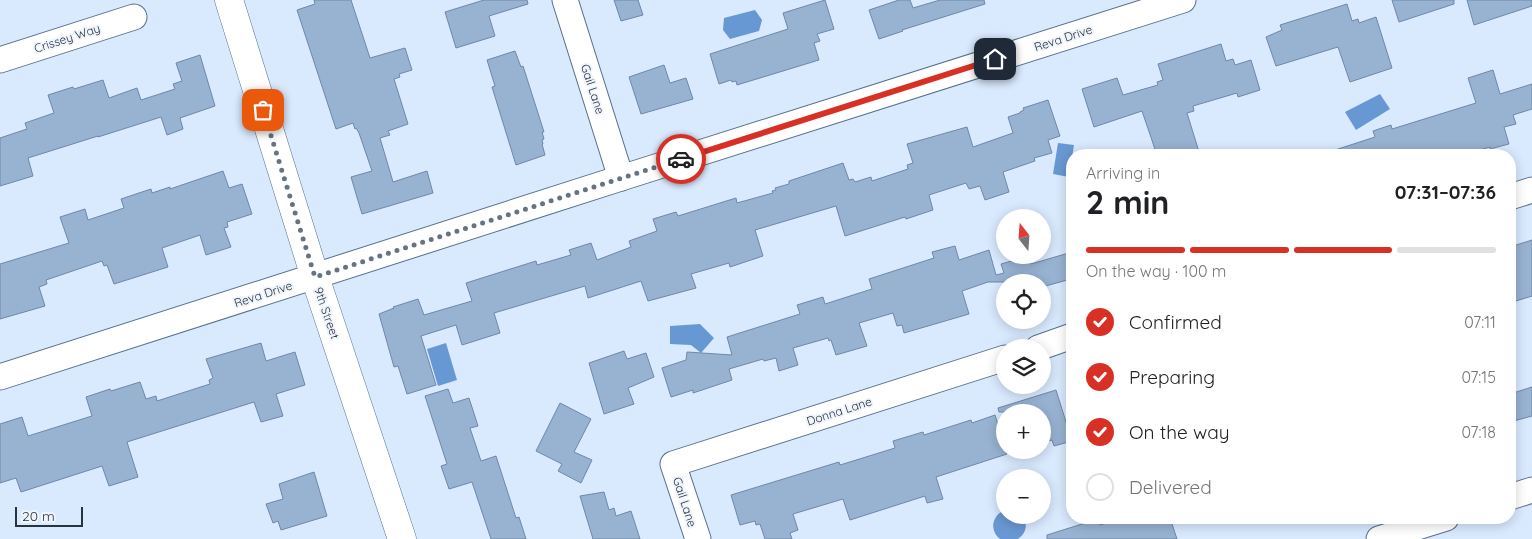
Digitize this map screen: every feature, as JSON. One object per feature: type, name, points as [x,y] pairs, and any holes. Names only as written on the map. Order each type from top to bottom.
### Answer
[{"type":"street","name":"9th Street","points":[[229,0],[315,277],[402,539]]},
{"type":"street","name":"Gail Lane","points":[[565,0],[621,178]]},
{"type":"street","name":"Reva Drive","points":[[0,377],[1183,0]]},
{"type":"street","name":"Crissey Way","points":[[0,60],[134,16]]},
{"type":"street","points":[[1516,195],[1532,190]]},
{"type":"street","points":[[1051,343],[1066,338]]},
{"type":"street","name":"Donna Lane","points":[[673,464],[996,361]]},
{"type":"street","name":"Gail Lane","points":[[673,464],[698,539]]},
{"type":"street","points":[[1516,495],[1532,490]]},
{"type":"street","points":[[1379,539],[1427,524]]},
{"type":"water","points":[[755,10],[762,20],[759,31],[730,39],[723,30],[724,18]]},
{"type":"water","points":[[1380,94],[1390,109],[1356,130],[1345,112]]},
{"type":"water","points":[[1058,143],[1074,145],[1073,149],[1066,149],[1066,176],[1053,174]]},
{"type":"water","points":[[700,324],[714,338],[701,353],[691,345],[670,344],[670,326]]},
{"type":"water","points":[[446,343],[457,380],[438,386],[427,349]]},
{"type":"water","points":[[996,517],[996,524],[1026,524],[1025,531],[1018,539],[1000,539],[993,527]]},
{"type":"building","points":[[314,0],[351,0],[370,58],[405,48],[412,70],[399,74],[400,77],[394,79],[408,124],[388,131],[390,135],[380,138],[393,182],[427,171],[433,193],[362,214],[351,177],[372,171],[359,133],[353,123],[336,129],[297,10],[315,4]]},
{"type":"building","points":[[484,0],[527,0],[528,4],[489,16],[495,36],[456,48],[445,12]]},
{"type":"building","points":[[614,0],[638,0],[643,15],[621,21]]},
{"type":"building","points":[[825,0],[834,29],[817,34],[820,41],[814,43],[819,60],[737,85],[736,81],[732,82],[731,80],[719,84],[710,54],[788,29],[783,13]]},
{"type":"building","points":[[899,0],[910,0],[913,8],[940,0],[984,0],[985,4],[879,39],[869,10]]},
{"type":"building","points":[[1392,0],[1454,0],[1454,4],[1399,22]]},
{"type":"building","points":[[1467,0],[1532,0],[1532,6],[1474,25]]},
{"type":"building","points":[[1347,4],[1352,21],[1358,19],[1359,23],[1376,17],[1392,68],[1350,82],[1338,47],[1276,66],[1266,37],[1282,30],[1280,25]]},
{"type":"building","points":[[1221,44],[1226,61],[1233,59],[1235,65],[1251,60],[1260,90],[1238,97],[1237,93],[1193,106],[1194,111],[1187,113],[1198,149],[1155,149],[1142,111],[1094,127],[1082,89],[1117,78],[1123,95],[1158,85],[1157,82],[1163,80],[1158,64]]},
{"type":"building","points":[[515,51],[521,67],[523,66],[544,132],[542,132],[544,139],[542,144],[545,155],[516,165],[492,87],[495,86],[487,60]]},
{"type":"building","points":[[200,55],[215,106],[180,118],[183,129],[167,135],[161,117],[98,136],[28,158],[33,176],[0,186],[0,138],[27,129],[25,123],[54,113],[48,95],[103,80],[109,98],[137,88],[141,100],[175,89],[173,84],[182,81],[176,63]]},
{"type":"building","points":[[664,65],[670,83],[686,78],[693,99],[641,114],[629,77]]},
{"type":"building","points":[[1493,70],[1500,94],[1532,84],[1532,109],[1513,115],[1516,124],[1504,127],[1509,144],[1490,149],[1490,147],[1484,149],[1338,149],[1375,137],[1373,131],[1391,125],[1392,129],[1476,103],[1468,78]]},
{"type":"building","points":[[1048,100],[1060,136],[1048,140],[1052,153],[1034,158],[1035,161],[1003,172],[1009,192],[985,200],[980,186],[969,189],[966,183],[929,195],[933,210],[845,236],[836,206],[755,230],[763,256],[730,267],[729,263],[691,274],[696,288],[648,301],[641,281],[588,298],[585,286],[494,313],[500,333],[462,345],[456,325],[421,336],[436,385],[407,394],[398,366],[394,367],[379,314],[393,307],[418,299],[424,315],[472,301],[466,283],[536,261],[537,265],[571,255],[569,250],[591,243],[597,260],[631,247],[629,241],[657,231],[653,219],[676,212],[678,216],[736,198],[737,203],[773,193],[772,191],[776,190],[775,188],[789,184],[789,181],[843,163],[849,180],[853,179],[855,182],[871,177],[872,181],[908,169],[907,165],[913,163],[907,144],[967,127],[973,147],[1013,133],[1008,117],[1020,113],[1024,110],[1023,108]]},
{"type":"building","points":[[223,171],[229,188],[242,184],[252,214],[227,222],[228,227],[224,228],[231,247],[206,255],[200,235],[162,248],[168,267],[114,284],[107,265],[104,266],[102,261],[46,280],[47,284],[39,287],[45,306],[0,319],[0,264],[69,243],[60,217],[85,209],[88,220],[124,208],[121,199],[151,189],[152,193],[170,187],[170,189]]},
{"type":"building","points":[[1532,240],[1532,296],[1516,301],[1516,245]]},
{"type":"building","points":[[955,246],[959,260],[989,250],[996,282],[988,282],[962,291],[969,314],[904,333],[902,325],[897,326],[893,313],[859,323],[867,346],[836,355],[831,340],[829,341],[828,338],[793,348],[798,365],[779,371],[776,358],[764,361],[763,359],[729,369],[732,380],[693,393],[693,390],[671,397],[662,368],[686,360],[687,352],[732,355],[727,337],[800,314],[797,305],[823,297],[825,304],[872,289],[869,279],[934,258],[932,252]]},
{"type":"building","points":[[1066,254],[1066,280],[1051,285],[1051,274],[1000,274],[1004,273],[1001,264],[1051,264],[1051,258]]},
{"type":"building","points":[[261,343],[266,361],[295,352],[305,385],[276,394],[283,416],[261,422],[254,402],[127,442],[138,477],[109,486],[102,466],[21,492],[16,478],[0,483],[0,424],[22,417],[28,436],[92,416],[86,397],[140,382],[146,399],[156,396],[157,401],[210,384],[209,380],[213,378],[206,359]]},
{"type":"building","points":[[624,351],[627,359],[646,353],[654,377],[628,388],[634,404],[604,414],[589,363]]},
{"type":"building","points":[[1532,387],[1532,416],[1516,420],[1516,392]]},
{"type":"building","points":[[448,389],[453,403],[469,398],[478,426],[470,428],[481,461],[496,456],[516,518],[519,517],[526,539],[491,539],[472,482],[449,489],[441,466],[447,464],[425,396]]},
{"type":"building","points":[[1056,390],[1066,422],[1066,443],[1054,446],[1052,440],[1051,404],[1011,404],[1043,394],[1051,394],[1051,392]]},
{"type":"building","points":[[560,403],[591,419],[574,452],[592,460],[581,483],[558,471],[562,464],[536,451]]},
{"type":"building","points":[[995,415],[996,458],[936,477],[943,499],[927,503],[925,496],[850,520],[843,499],[793,514],[798,530],[790,533],[792,539],[765,539],[760,524],[756,525],[755,521],[740,525],[731,495],[839,462],[840,465],[895,448],[893,441],[923,432],[924,435],[971,420],[972,423]]},
{"type":"building","points":[[314,472],[327,516],[281,530],[278,521],[273,523],[266,504],[283,499],[279,484]]},
{"type":"building","points":[[604,492],[609,510],[614,508],[616,516],[631,511],[640,539],[593,539],[580,496]]},
{"type":"building","points":[[1082,524],[1172,524],[1177,539],[1047,539],[1047,535]]},
{"type":"way so far","points":[[263,110],[315,277],[681,159]]},
{"type":"route","points":[[681,159],[995,59]]}]
